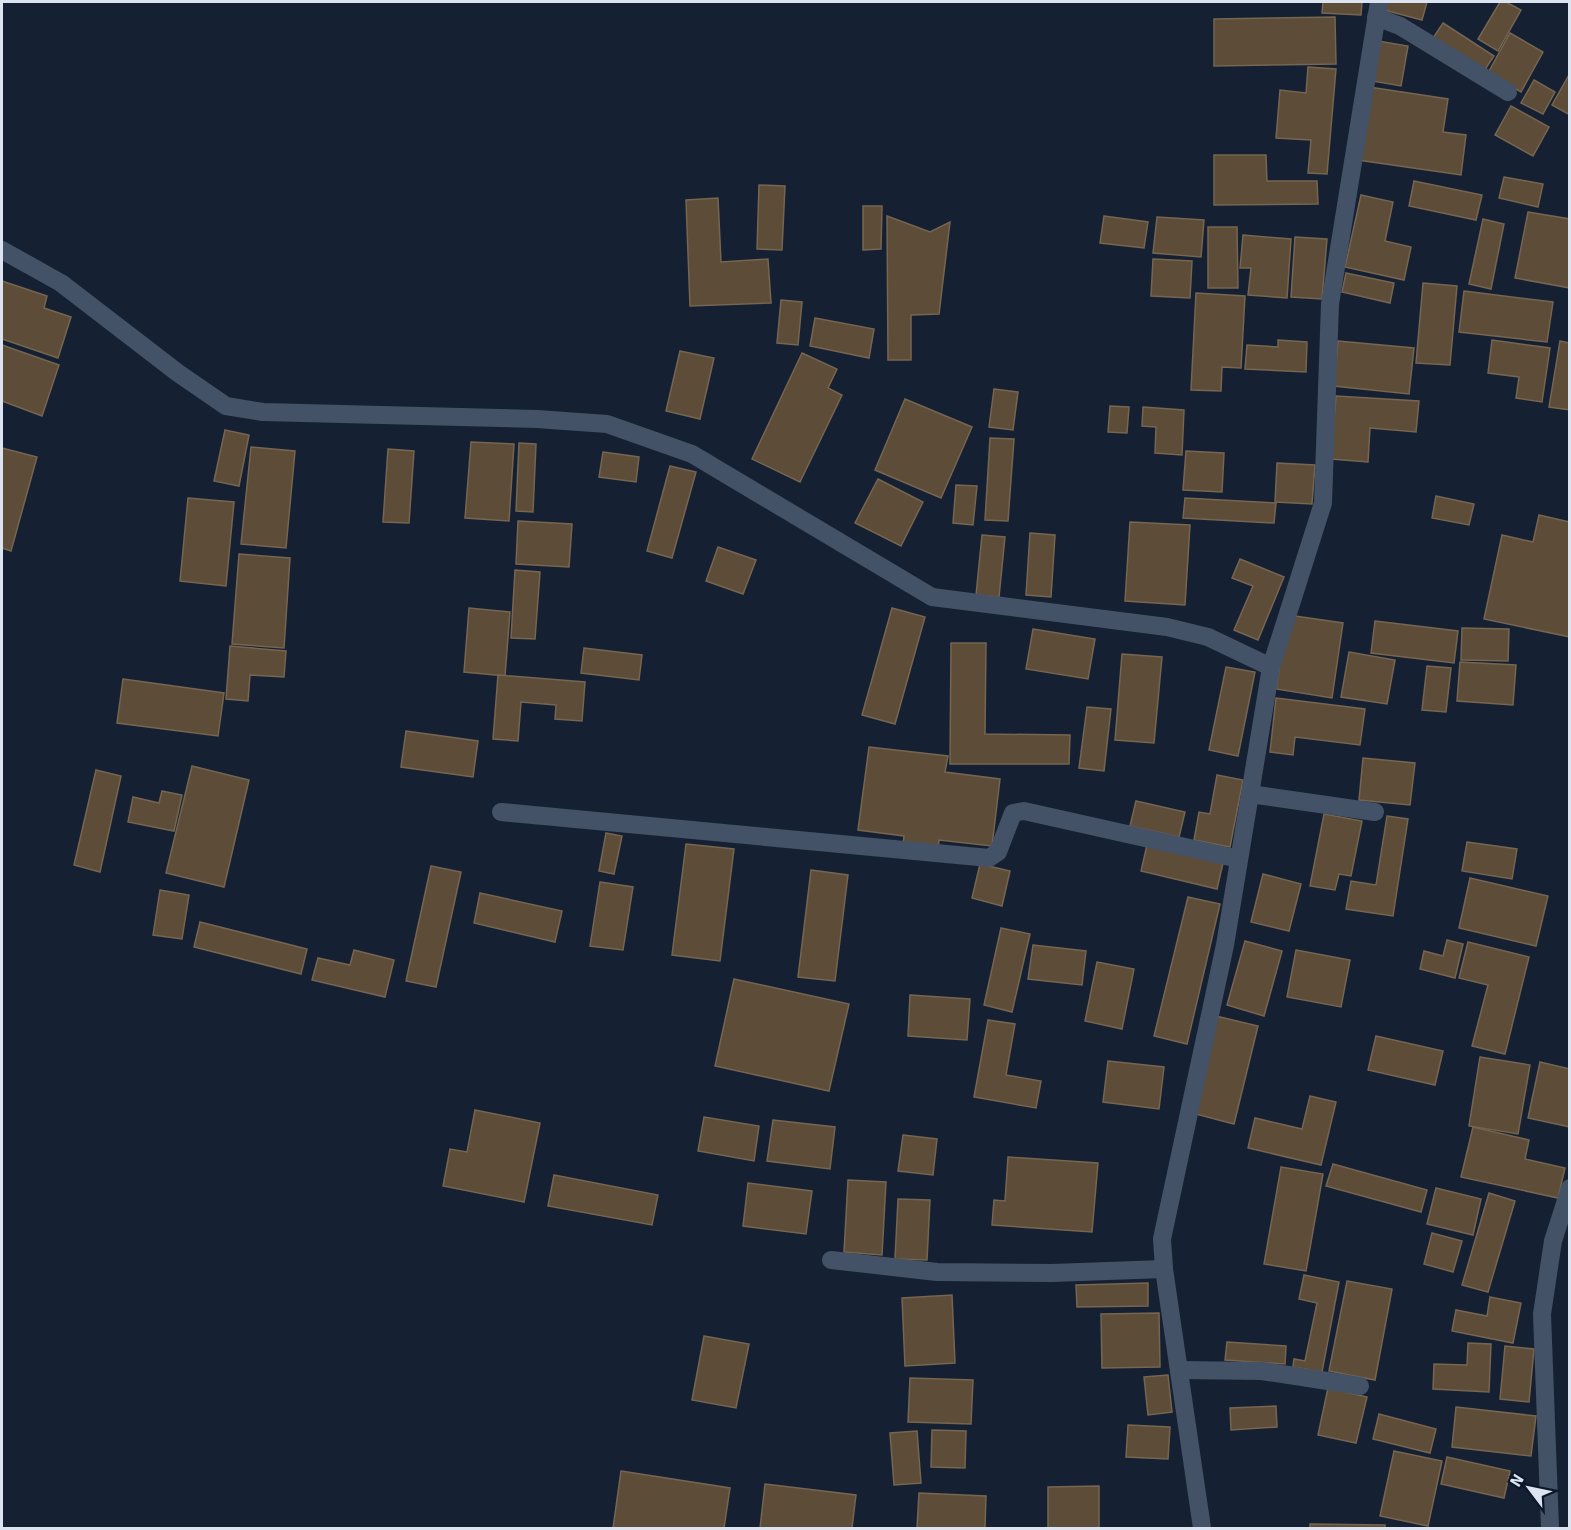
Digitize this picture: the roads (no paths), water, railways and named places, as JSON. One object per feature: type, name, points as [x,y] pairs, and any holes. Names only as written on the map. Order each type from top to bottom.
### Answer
[{"type":"street","points":[[1202,1528],[1164,1269],[1162,1239],[1225,945],[1271,667],[1323,503],[1330,304],[1378,9],[1400,26],[1508,92]]},
{"type":"street","points":[[2,250],[61,283],[178,373],[226,406],[263,412],[537,419],[607,424],[692,454],[932,597],[1167,627],[1208,637],[1271,667]]},
{"type":"street","points":[[1250,794],[1375,812]]},
{"type":"street","points":[[501,812],[989,858],[998,852],[1009,818],[1013,813],[1024,811],[1239,859]]},
{"type":"street","points":[[1550,1528],[1542,1314],[1553,1241],[1569,1188]]},
{"type":"street","points":[[831,1260],[937,1272],[1052,1274],[1164,1269]]},
{"type":"street","points":[[1179,1370],[1262,1371],[1360,1386]]}]
